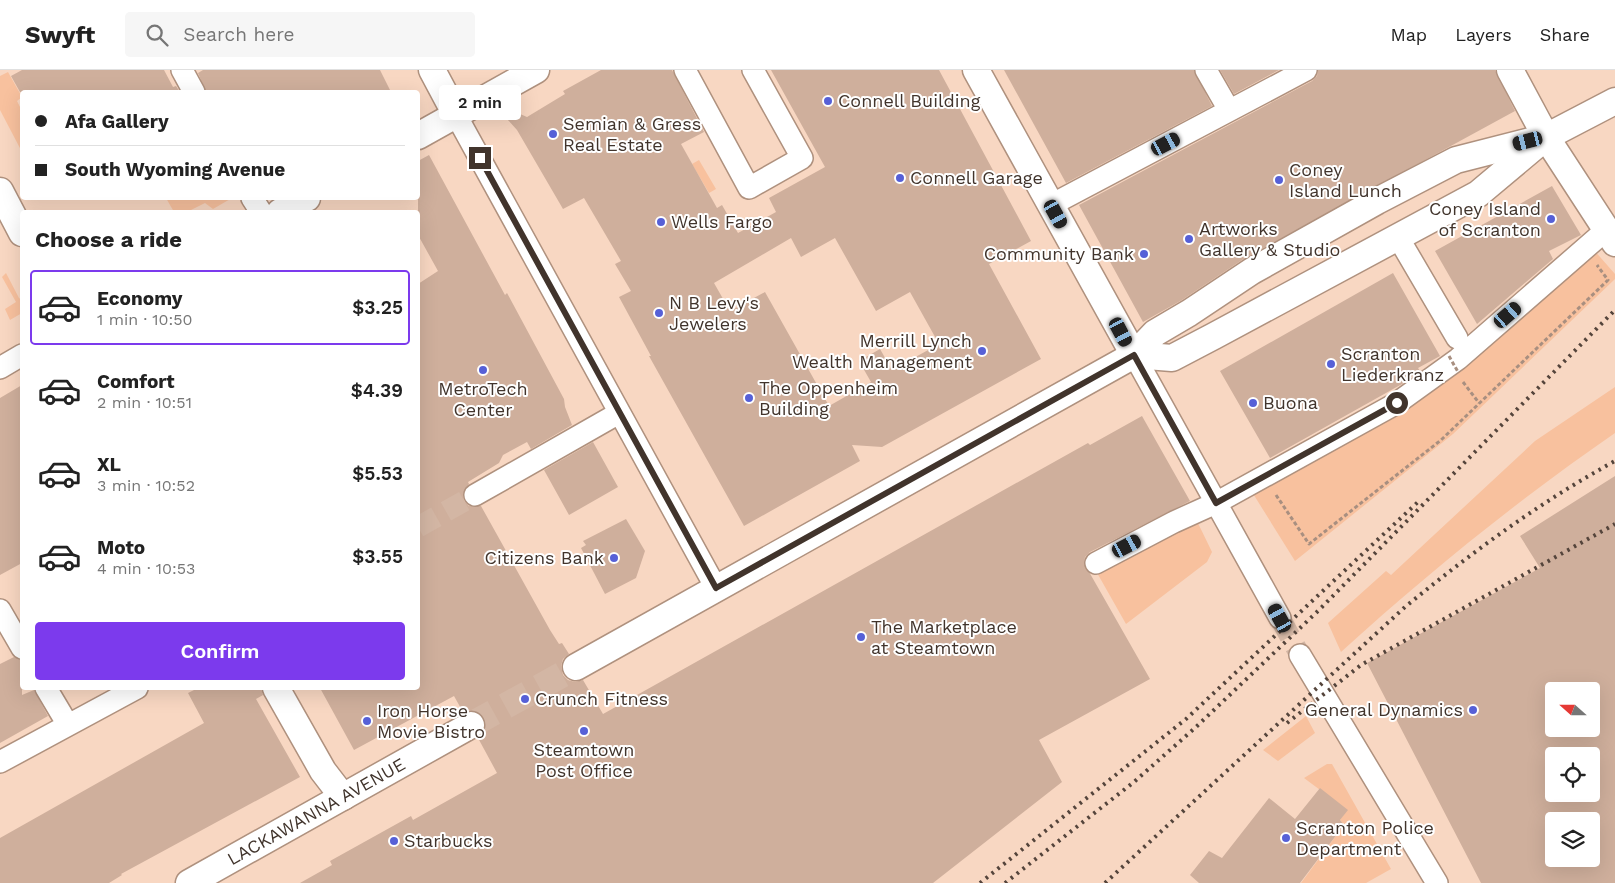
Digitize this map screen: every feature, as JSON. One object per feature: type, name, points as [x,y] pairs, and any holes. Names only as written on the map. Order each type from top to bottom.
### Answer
[{"type":"main road","points":[[432,70],[456,115]]},
{"type":"main road","points":[[420,135],[536,70]]},
{"type":"main road","points":[[976,70],[1134,355]]},
{"type":"main road","points":[[1510,70],[1546,136],[1610,237]]},
{"type":"main road","points":[[576,667],[1134,355],[1155,333],[1190,314],[1252,271],[1447,164],[1546,136],[1615,101]]},
{"type":"main road","points":[[1134,355],[1172,358],[1214,336],[1478,194],[1546,136]]},
{"type":"main road","points":[[0,191],[20,229]]},
{"type":"main road","points":[[284,210],[303,200]]},
{"type":"main road","points":[[277,690],[323,771],[343,797]]},
{"type":"main road","name":"LACKAWANNA AVENUE","points":[[189,883],[471,725]]},
{"type":"street","points":[[182,70],[193,90]]},
{"type":"street","points":[[685,70],[750,188],[802,158],[753,70]]},
{"type":"street","points":[[1206,70],[1229,110]]},
{"type":"street","points":[[1051,205],[1306,70]]},
{"type":"street","points":[[456,115],[716,588]]},
{"type":"street","points":[[1096,563],[1174,522],[1216,503],[1397,403],[1458,359],[1610,237]]},
{"type":"street","points":[[1399,239],[1453,347]]},
{"type":"street","points":[[1134,355],[1280,618]]},
{"type":"street","points":[[0,368],[20,356]]},
{"type":"street","points":[[475,495],[619,413]]},
{"type":"street","points":[[0,610],[20,645]]},
{"type":"street","points":[[1300,656],[1437,883]]},
{"type":"street","points":[[47,690],[68,724]]},
{"type":"street","points":[[0,762],[133,690]]},
{"type":"path","points":[[1276,495],[1309,544],[1441,440],[1608,280],[1593,260]]},
{"type":"path","points":[[1453,347],[1459,374],[1479,403]]},
{"type":"path","points":[[1459,374],[1466,370]]},
{"type":"shaded area","points":[[8,72],[20,93],[20,99],[17,101],[20,107],[20,148],[0,110],[0,76]]},
{"type":"shaded area","points":[[699,160],[716,189],[709,193],[692,164]]},
{"type":"shaded area","points":[[167,200],[229,200],[213,209],[205,203],[191,210],[173,210]]},
{"type":"shaded area","points":[[1593,249],[1615,274],[1615,279],[1453,434],[1295,561],[1252,492],[1344,438]]},
{"type":"shaded area","points":[[6,273],[20,299],[20,314],[10,320],[5,309],[16,302],[2,277]]},
{"type":"shaded area","points":[[1615,387],[1615,433],[1544,484],[1474,538],[1341,652],[1328,623],[1386,571],[1391,575],[1535,441]]},
{"type":"shaded area","points":[[1195,517],[1212,552],[1207,562],[1126,624],[1096,571]]},
{"type":"shaded area","points":[[1306,716],[1315,733],[1278,761],[1263,750]]},
{"type":"shaded area","points":[[1327,764],[1332,764],[1391,869],[1366,883],[1301,883],[1344,825],[1340,820],[1347,810],[1304,778]]},
{"type":"building","points":[[22,70],[164,70],[173,87],[176,86],[179,90],[20,90],[20,92],[11,76]]},
{"type":"building","points":[[203,70],[380,70],[390,90],[205,90],[198,73]]},
{"type":"building","points":[[601,70],[672,70],[704,132],[681,144],[717,208],[722,205],[738,233],[776,212],[769,198],[825,167],[771,70],[939,70],[1031,241],[989,264],[1041,359],[882,447],[852,445],[860,461],[744,526],[649,356],[651,356],[619,297],[631,291],[615,264],[621,261],[584,198],[563,209],[517,130],[498,109],[502,106],[527,117],[565,94],[563,91]],"holes":[[[791,238],[801,257],[835,238],[876,311],[910,292],[939,344],[892,370],[880,349],[859,361],[871,382],[829,406],[765,292],[730,311],[714,283]]]},
{"type":"building","points":[[1004,70],[1194,70],[1212,106],[1066,183]]},
{"type":"building","points":[[1220,70],[1279,70],[1234,94]]},
{"type":"building","points":[[1318,70],[1495,70],[1515,111],[1245,258],[1182,300],[1143,322],[1079,205],[1312,81],[1317,76]]},
{"type":"building","points":[[429,155],[564,399],[572,425],[531,449],[527,442],[503,455],[499,463],[468,482],[469,484],[463,494],[464,501],[469,506],[481,506],[550,630],[559,644],[562,643],[569,654],[563,659],[561,666],[563,675],[568,680],[575,682],[583,680],[603,714],[1088,443],[1090,445],[1142,416],[1190,501],[1090,552],[1085,557],[1084,563],[1150,679],[1039,740],[1062,782],[933,883],[300,883],[332,865],[330,861],[411,816],[413,820],[497,773],[478,738],[484,733],[486,726],[484,717],[472,710],[463,712],[454,696],[354,750],[321,690],[420,690],[420,283],[438,271],[420,239],[418,200],[420,200],[420,160]]},
{"type":"building","points":[[1552,186],[1581,235],[1549,251],[1553,259],[1477,324],[1435,251]]},
{"type":"building","points":[[1393,273],[1440,356],[1418,368],[1420,371],[1402,384],[1270,458],[1220,371]]},
{"type":"building","points":[[20,386],[20,564],[0,575],[0,398]]},
{"type":"building","points":[[593,442],[618,487],[569,515],[544,470]]},
{"type":"building","name":"General Dynamics","points":[[1615,476],[1615,883],[1481,883],[1367,663],[1540,568],[1520,536]]},
{"type":"building","name":"Citizens Bank","points":[[626,519],[645,551],[636,578],[605,594],[581,548],[586,545],[583,541]]},
{"type":"building","points":[[14,657],[20,659],[20,690],[22,690],[22,695],[34,690],[48,716],[0,743],[0,664]]},
{"type":"building","points":[[194,690],[262,690],[263,695],[256,699],[300,777],[121,874],[109,883],[0,883],[0,838],[204,723],[188,693]]},
{"type":"building","name":"Scranton Police Department","points":[[1320,788],[1348,810],[1340,820],[1344,825],[1300,883],[1199,883],[1190,875],[1209,851],[1222,858],[1269,798],[1295,819]]},
{"type":"tunnel","points":[[420,526],[475,495]]},
{"type":"tunnel","points":[[1280,618],[1300,655]]},
{"type":"tunnel","points":[[471,725],[576,667]]},
{"type":"railway","points":[[1005,883],[1134,782],[1196,727],[1319,610],[1615,310]]},
{"type":"railway","points":[[1105,883],[1405,607],[1507,529],[1615,461]]},
{"type":"railway","points":[[980,883],[1186,719],[1419,501]]},
{"type":"railway","points":[[1287,723],[1361,665],[1615,524]]},
{"type":"place","name":"Connell Building","points":[[828,101]]},
{"type":"place","name":"Semian & Gress Real Estate","points":[[553,134]]},
{"type":"place","name":"Connell Garage","points":[[900,178]]},
{"type":"place","name":"Coney Island Lunch","points":[[1279,180]]},
{"type":"place","name":"Coney Island of Scranton","points":[[1551,219]]},
{"type":"place","name":"Wells Fargo","points":[[661,222]]},
{"type":"place","name":"Artworks Gallery & Studio","points":[[1189,239]]},
{"type":"place","name":"Community Bank","points":[[1144,254]]},
{"type":"place","name":"N B Levy's Jewelers","points":[[659,313]]},
{"type":"place","name":"Merrill Lynch Wealth Management","points":[[982,351]]},
{"type":"place","name":"Scranton Liederkranz","points":[[1331,364]]},
{"type":"place","name":"MetroTech Center","points":[[483,370]]},
{"type":"place","name":"The Oppenheim Building","points":[[749,398]]},
{"type":"place","name":"Buona","points":[[1253,403]]},
{"type":"place","name":"Citizens Bank","points":[[614,558]]},
{"type":"place","name":"The Marketplace at Steamtown","points":[[861,637]]},
{"type":"place","name":"Crunch Fitness","points":[[525,699]]},
{"type":"place","name":"General Dynamics","points":[[1473,710]]},
{"type":"place","name":"Iron Horse Movie Bistro","points":[[367,721]]},
{"type":"place","name":"Steamtown Post Office","points":[[584,731]]},
{"type":"place","name":"Scranton Police Department","points":[[1286,838]]},
{"type":"place","name":"Starbucks","points":[[394,841]]},
{"type":"route","points":[[480,158],[619,413],[704,563],[716,588],[1134,355],[1216,503],[1397,403]]}]
